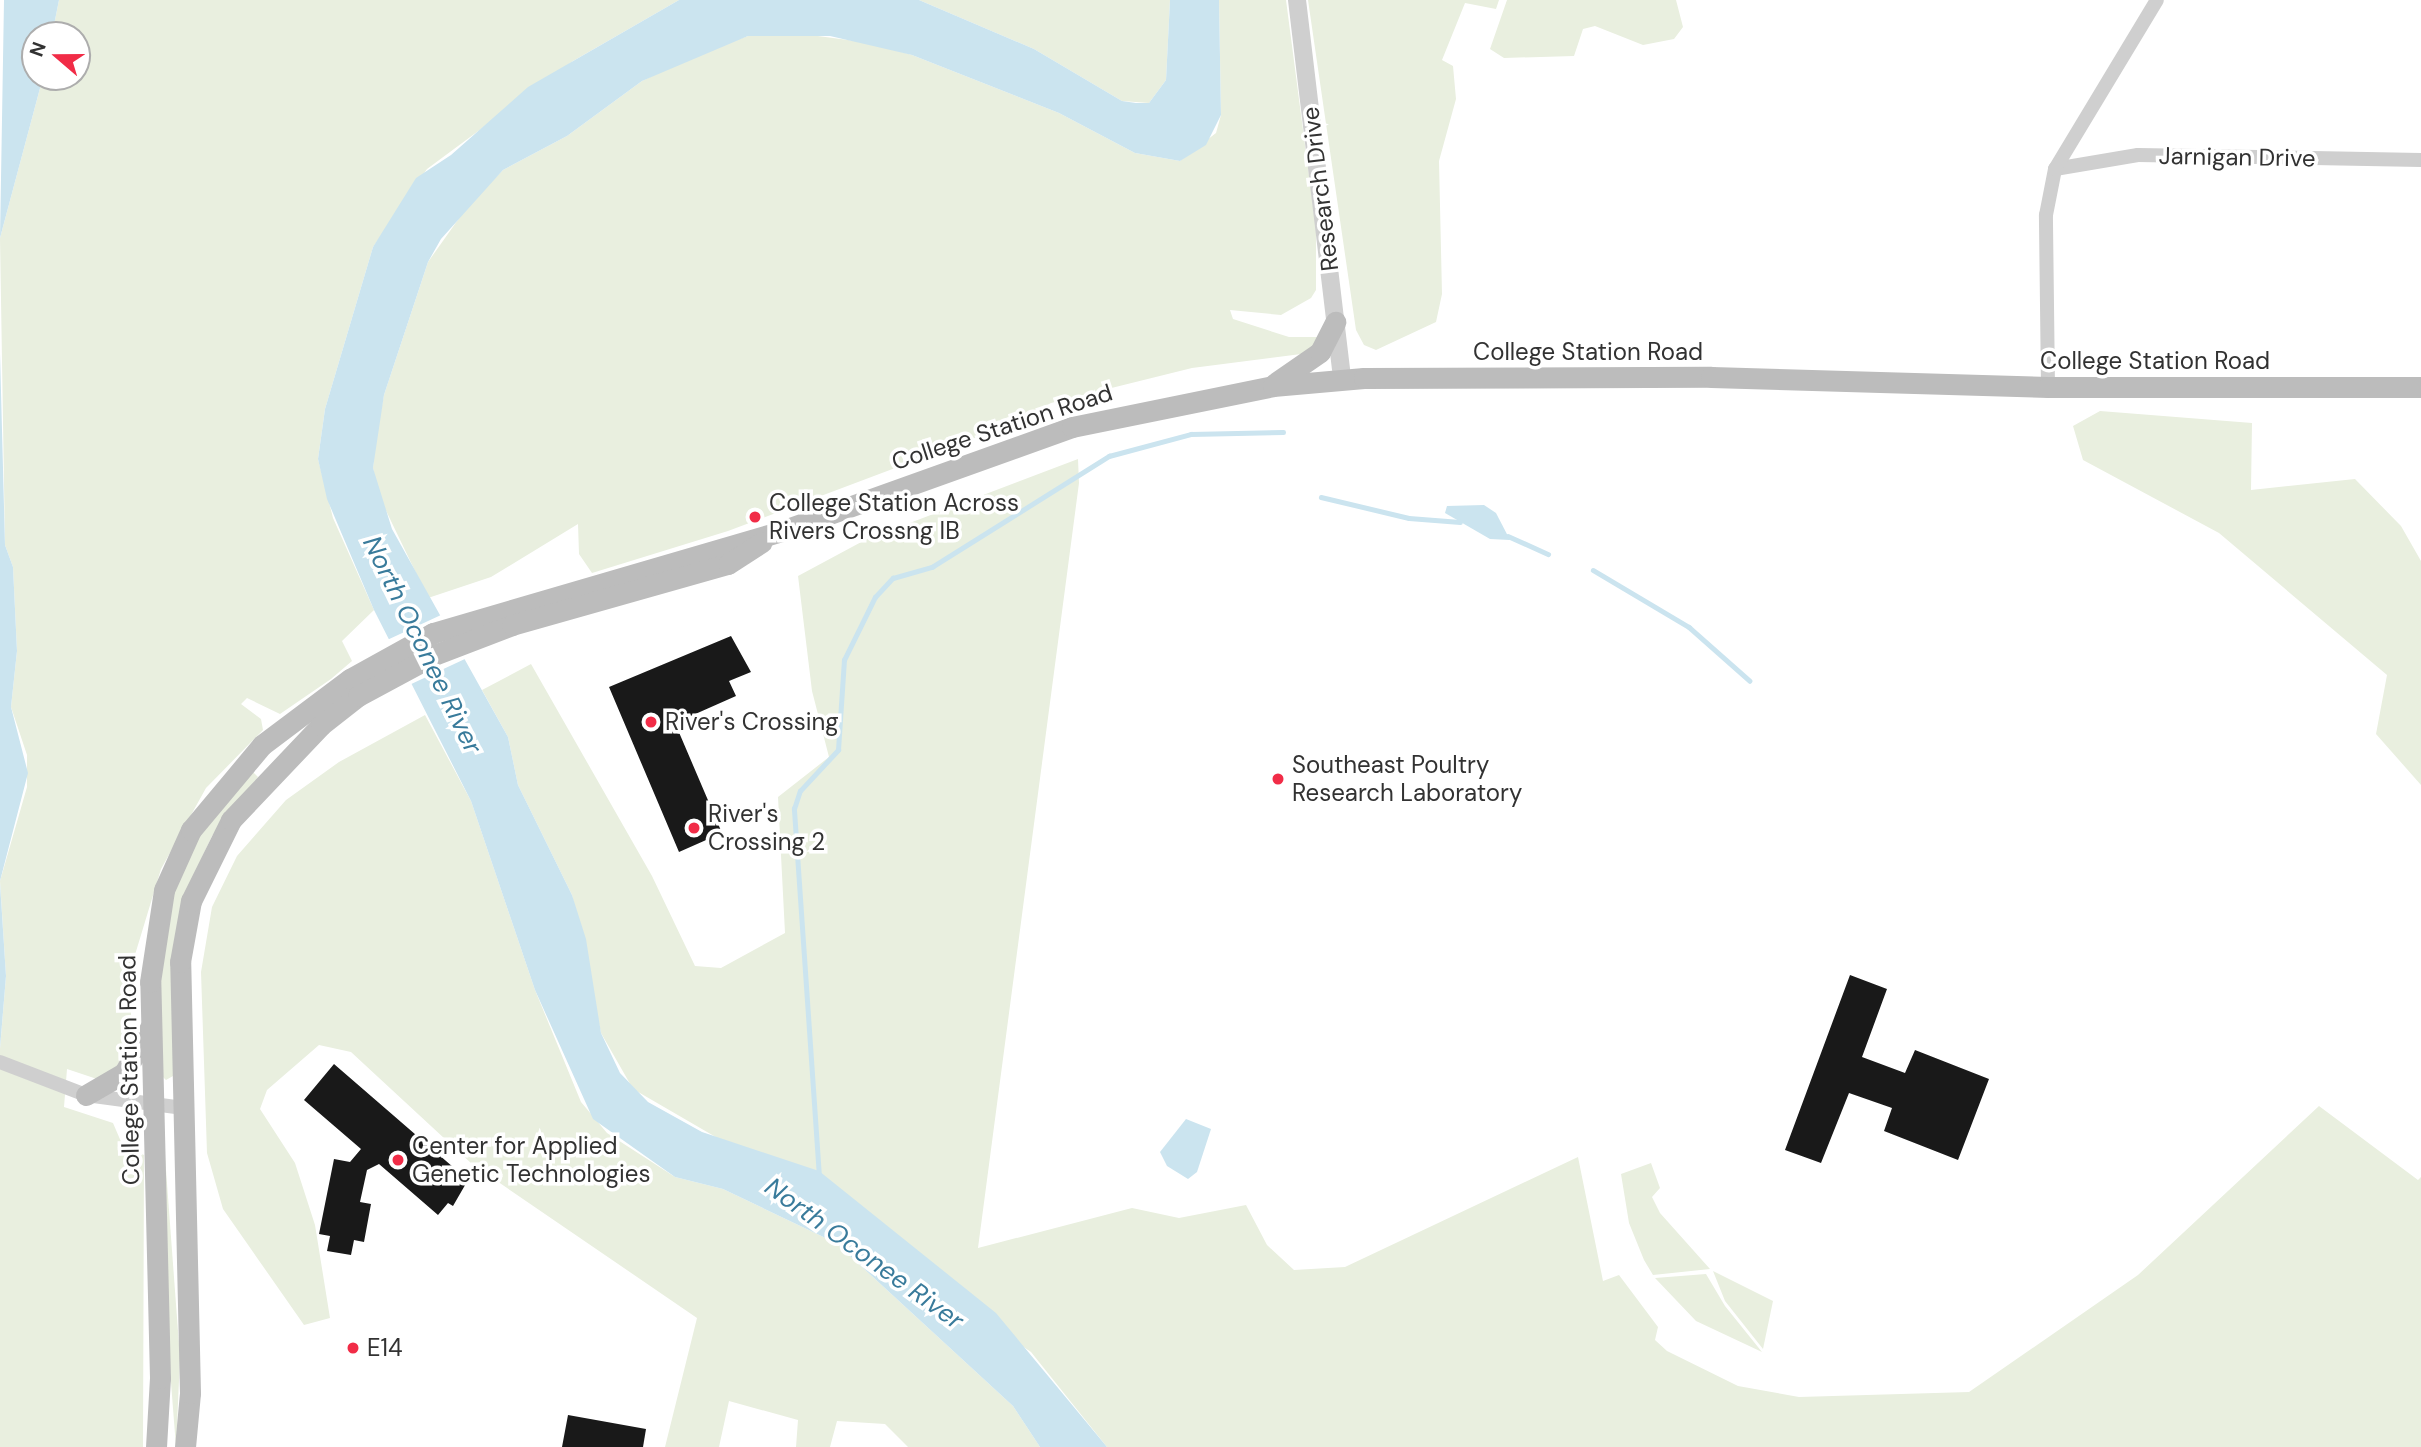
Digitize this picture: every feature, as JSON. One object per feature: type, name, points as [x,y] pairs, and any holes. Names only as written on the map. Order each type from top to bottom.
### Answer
[{"type":"main road","points":[[1273,386],[1320,352],[1335,322]]},
{"type":"main road","name":"College Station Road","points":[[156,1447],[156,1108],[152,1024],[155,924],[164,890],[191,830],[262,745],[354,688],[434,655],[508,617],[728,564],[779,532],[1072,427],[1273,386],[1342,379],[1711,377],[2048,387],[2421,387]]},
{"type":"main road","name":"College Station Road","points":[[185,1447],[190,1393],[180,962],[183,930],[200,876],[231,820],[354,688]]},
{"type":"main road","points":[[86,1095],[124,1073],[152,1024]]},
{"type":"street","name":"Research Drive","points":[[1297,0],[1342,379]]},
{"type":"street","points":[[2048,387],[2046,215],[2055,169],[2157,0]]},
{"type":"street","name":"Jarnigan Drive","points":[[2055,169],[2138,155],[2421,160]]},
{"type":"street","points":[[0,1062],[86,1095],[156,1108],[183,1108]]},
{"type":"green space","points":[[59,0],[679,0],[573,61],[427,169],[373,247],[325,409],[318,459],[333,518],[374,610],[342,641],[352,661],[331,679],[280,714],[247,698],[241,704],[261,719],[263,730],[206,788],[161,869],[131,968],[131,1041],[117,1066],[97,1079],[67,1069],[64,1107],[113,1123],[122,1144],[144,1155],[143,1447],[0,1447],[0,1049],[6,976],[0,881],[27,787],[27,755],[11,707],[17,651],[13,567],[5,545],[0,238],[39,91],[91,91],[91,21],[55,21]]},
{"type":"green space","points":[[919,0],[1170,0],[1166,80],[1149,103],[1122,101],[1034,49]]},
{"type":"green space","points":[[1219,0],[1286,0],[1316,229],[1316,290],[1311,298],[1281,315],[1230,310],[1233,319],[1289,337],[1321,337],[1309,353],[1192,368],[1051,403],[1004,427],[728,531],[592,573],[579,554],[578,524],[491,577],[428,598],[378,494],[373,468],[376,436],[384,395],[428,262],[467,207],[503,170],[567,136],[642,81],[695,55],[748,36],[795,33],[871,43],[912,55],[1059,113],[1135,153],[1180,161],[1216,133],[1221,115]]},
{"type":"green space","points":[[1308,0],[1499,0],[1496,9],[1465,3],[1442,60],[1453,66],[1456,99],[1439,161],[1442,294],[1436,322],[1376,350],[1364,345],[1356,330]]},
{"type":"green space","points":[[1507,0],[1676,0],[1683,27],[1674,39],[1643,45],[1595,26],[1583,29],[1574,56],[1504,58],[1490,49]]},
{"type":"green space","points":[[2100,411],[2252,423],[2251,490],[2355,479],[2401,526],[2421,561],[2421,785],[2376,734],[2387,675],[2219,533],[2083,460],[2073,426]]},
{"type":"green space","points":[[1078,459],[1079,483],[978,1248],[1132,1208],[1179,1218],[1246,1205],[1267,1245],[1294,1270],[1345,1267],[1578,1157],[1603,1281],[1619,1275],[1658,1327],[1655,1340],[1667,1351],[1738,1386],[1799,1397],[1969,1392],[2138,1275],[2319,1106],[2418,1180],[2421,1177],[2421,1447],[1107,1447],[1031,1352],[726,1143],[633,1089],[601,1033],[572,895],[518,785],[508,737],[482,690],[531,664],[652,876],[695,966],[721,968],[785,933],[778,797],[829,757],[812,691],[798,576],[865,540]]},
{"type":"green space","points":[[425,715],[471,801],[535,990],[581,1102],[607,1133],[675,1177],[723,1189],[836,1243],[1013,1406],[1040,1447],[908,1447],[885,1424],[837,1421],[830,1447],[796,1447],[798,1420],[729,1401],[719,1447],[665,1447],[697,1318],[472,1164],[351,1052],[319,1045],[267,1090],[260,1109],[295,1163],[315,1225],[330,1318],[304,1325],[223,1209],[207,1153],[201,972],[212,907],[237,856],[286,800],[339,762]]},
{"type":"green space","points":[[251,770],[258,777],[212,836],[184,896],[173,1076],[166,1080],[161,1075],[158,974],[170,902],[200,831]]},
{"type":"green space","points":[[164,1143],[180,1358],[176,1447],[169,1357]]},
{"type":"green space","points":[[1651,1163],[1660,1188],[1652,1197],[1660,1213],[1710,1269],[1653,1275],[1644,1260],[1629,1223],[1621,1174]]},
{"type":"green space","points":[[1713,1271],[1773,1301],[1763,1349],[1725,1301]]},
{"type":"green space","points":[[1706,1274],[1725,1306],[1762,1352],[1696,1321],[1655,1278]]},
{"type":"water","points":[[4,0],[59,0],[55,21],[21,21],[21,91],[39,91],[0,238]]},
{"type":"water","name":"North Oconee River","points":[[679,0],[919,0],[1034,49],[1122,101],[1149,103],[1166,80],[1170,0],[1219,0],[1221,115],[1206,145],[1180,161],[1135,153],[1059,113],[912,55],[830,36],[748,36],[642,81],[567,136],[503,170],[441,239],[428,262],[384,395],[373,468],[392,529],[508,737],[518,785],[572,895],[586,939],[601,1033],[620,1073],[648,1102],[702,1132],[819,1171],[996,1313],[1107,1447],[1040,1447],[1013,1406],[836,1243],[723,1189],[675,1177],[593,1119],[535,990],[471,801],[374,610],[327,499],[318,459],[325,409],[373,247],[416,178],[451,155],[528,87]]},
{"type":"water","points":[[0,353],[5,545],[13,567],[17,651],[11,707],[28,773],[0,881]]},
{"type":"water","points":[[1484,505],[1496,513],[1510,540],[1490,539],[1445,513],[1447,506]]},
{"type":"water","points":[[0,883],[6,976],[0,1048]]},
{"type":"water","points":[[1186,1119],[1211,1129],[1197,1172],[1188,1179],[1167,1166],[1160,1152]]},
{"type":"pier","points":[[441,615],[467,658],[407,686],[385,641]]},
{"type":"building","name":"River's Crossing","points":[[731,636],[751,672],[729,681],[736,696],[675,723],[722,833],[679,852],[609,687]]},
{"type":"building","points":[[1850,975],[1887,989],[1862,1057],[1905,1073],[1915,1050],[1989,1079],[1958,1160],[1884,1131],[1892,1108],[1849,1093],[1821,1163],[1785,1150]]},
{"type":"building","name":"Center for Applied Genetic Technologies","points":[[334,1064],[468,1180],[453,1206],[448,1203],[438,1215],[379,1164],[367,1170],[360,1202],[371,1204],[364,1242],[354,1240],[351,1255],[327,1251],[330,1236],[319,1234],[334,1159],[350,1162],[361,1149],[304,1100]]},
{"type":"building","points":[[568,1415],[646,1429],[643,1447],[562,1447]]},
{"type":"waterway","points":[[819,1177],[794,809],[800,791],[838,750],[844,660],[875,597],[893,578],[932,567],[1109,456],[1191,434],[1283,432]]},
{"type":"waterway","points":[[1321,497],[1409,518],[1460,522]]},
{"type":"waterway","points":[[1508,536],[1548,554]]},
{"type":"waterway","points":[[1593,570],[1689,627],[1750,681]]},
{"type":"place","name":"College Station Across Rivers Crossng IB","points":[[755,517]]},
{"type":"place","name":"River's Crossing","points":[[651,722]]},
{"type":"place","name":"Southeast Poultry Research Laboratory","points":[[1278,779]]},
{"type":"place","name":"River's Crossing 2","points":[[694,828]]},
{"type":"place","name":"Center for Applied Genetic Technologies","points":[[398,1160]]},
{"type":"place","name":"E14","points":[[353,1348]]}]
